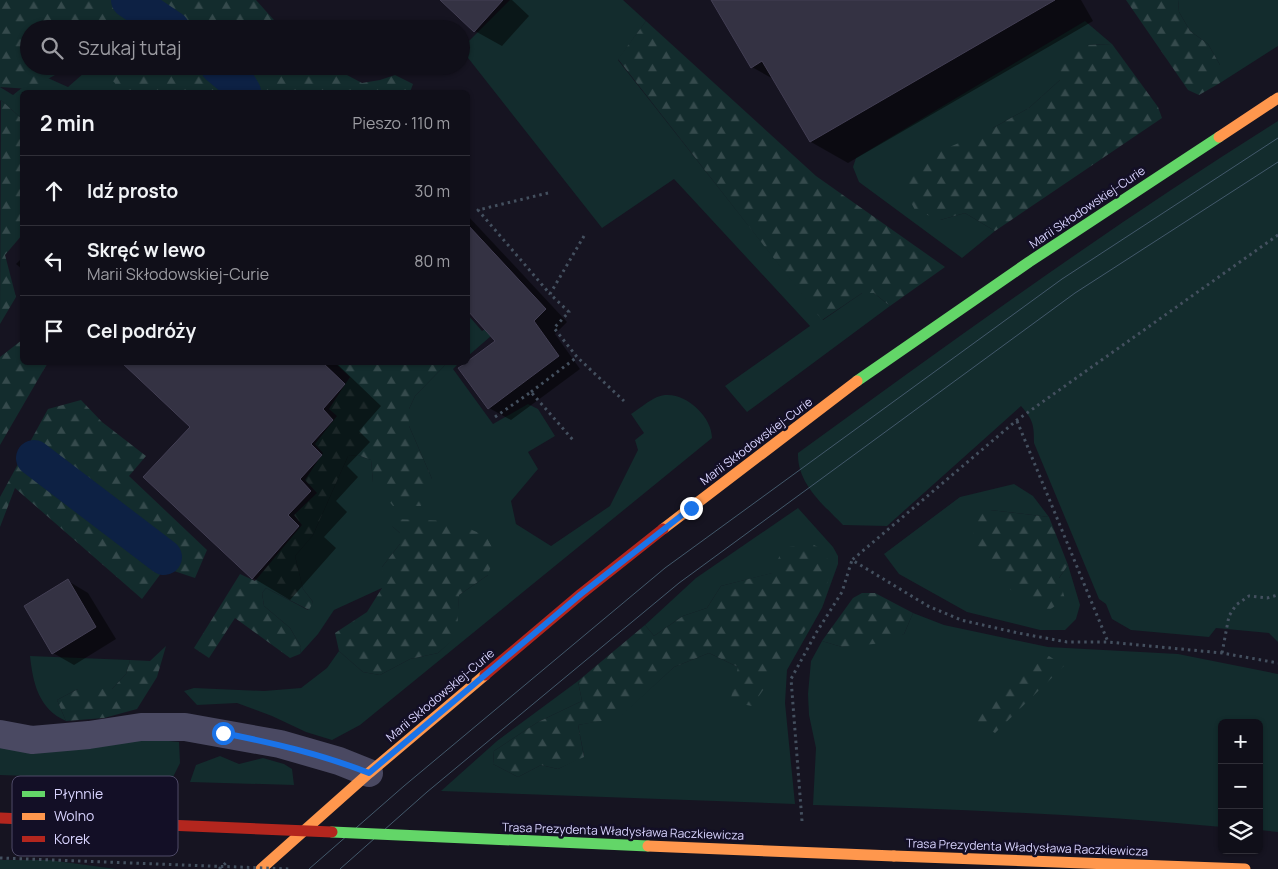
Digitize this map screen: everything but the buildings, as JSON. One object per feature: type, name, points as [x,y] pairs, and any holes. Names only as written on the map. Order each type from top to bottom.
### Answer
[{"type":"street","name":"Marii Skłodowskiej-Curie","points":[[261,869],[369,773],[581,594],[863,377],[1029,262],[1278,98]]},
{"type":"street","points":[[0,734],[32,740],[90,735],[141,727],[185,727],[280,744],[339,761],[369,773]]},
{"type":"street","name":"Trasa Prezydenta Władysława Raczkiewicza","points":[[178,826],[1245,869]]},
{"type":"path","points":[[548,193],[478,210],[550,294],[569,312],[554,328],[577,357],[624,401]]},
{"type":"path","points":[[803,830],[791,680],[816,633],[842,592],[852,560],[1016,420],[1278,235]]},
{"type":"path","points":[[550,294],[584,236]]},
{"type":"path","points":[[495,417],[577,357]]},
{"type":"path","points":[[531,392],[573,440]]},
{"type":"path","points":[[1016,420],[1108,642]]},
{"type":"path","points":[[852,560],[928,606],[961,620],[1067,642],[1108,642],[1222,653],[1278,663]]},
{"type":"path","points":[[1222,653],[1229,616],[1236,605],[1249,596],[1267,598],[1278,595]]},
{"type":"path","points":[[0,858],[290,869]]},
{"type":"green space","points":[[0,0],[256,0],[274,20],[20,20],[20,75],[55,75],[30,89],[0,87]]},
{"type":"green space","points":[[510,0],[623,0],[646,21],[618,60],[823,320],[862,293],[874,293],[890,306],[747,412],[725,386],[810,326],[674,179],[602,228],[470,60],[470,40]]},
{"type":"green space","points":[[1126,0],[1178,0],[1179,12],[1190,31],[1208,44],[1220,65],[1220,83],[1199,95],[1188,90]]},
{"type":"green space","points":[[1178,0],[1278,0],[1278,46],[1220,83],[1220,65],[1208,44],[1190,31],[1179,12]]},
{"type":"green space","points":[[646,21],[816,176],[945,267],[890,306],[874,293],[862,293],[822,320],[618,59]]},
{"type":"green space","points":[[1085,21],[1112,44],[1088,45],[1060,80],[1029,108],[993,128],[940,220],[965,213],[995,231],[962,258],[859,182],[853,167],[856,158]]},
{"type":"green space","points":[[1112,44],[1158,107],[1162,118],[995,231],[965,213],[940,220],[915,210],[900,182],[913,163],[993,128],[1029,108],[1060,80],[1061,62],[1088,45]]},
{"type":"green space","points":[[38,75],[68,87],[82,75],[118,75],[137,90],[20,90],[20,117],[0,101],[0,87],[13,95]]},
{"type":"green space","points":[[102,75],[347,75],[362,83],[395,75],[413,84],[411,90],[120,90],[114,82]]},
{"type":"green space","points":[[1,100],[20,117],[20,237],[5,255],[16,297],[0,324]]},
{"type":"green space","points":[[1278,121],[1278,642],[1269,633],[1216,628],[1209,637],[1131,630],[1112,619],[1106,604],[1099,599],[1034,443],[1032,423],[1021,406],[887,526],[843,525],[820,502],[802,475],[798,453],[1095,241]]},
{"type":"green space","points":[[470,317],[482,331],[487,328],[491,336],[470,354]]},
{"type":"green space","points":[[20,342],[20,365],[46,365],[0,445],[0,357]]},
{"type":"green space","points":[[337,365],[445,365],[415,396],[409,409],[409,426],[432,479],[421,506],[393,506],[373,482],[371,460],[358,455],[348,456],[313,535],[295,556],[303,589],[313,602],[309,610],[266,588],[262,593],[264,606],[290,628],[301,647],[300,654],[290,658],[235,618],[209,658],[194,648],[240,574],[255,581],[302,525],[294,515],[317,493],[305,480],[323,453],[315,444],[337,416],[329,409],[350,377]]},
{"type":"green space","points":[[445,365],[457,365],[453,369],[493,424],[528,404],[538,409],[555,436],[528,452],[538,469],[511,501],[516,524],[551,546],[610,506],[638,450],[635,440],[644,433],[631,414],[647,403],[657,397],[666,395],[676,396],[685,400],[694,405],[707,420],[712,438],[360,725],[332,740],[306,732],[272,716],[237,703],[197,705],[184,691],[194,688],[264,691],[301,688],[327,668],[339,651],[363,672],[380,675],[410,659],[438,653],[456,636],[459,595],[488,575],[392,526],[400,533],[400,544],[382,567],[382,588],[334,610],[318,634],[300,654],[301,647],[290,628],[264,606],[262,593],[266,588],[308,610],[313,602],[303,589],[295,556],[313,535],[348,456],[358,455],[371,460],[373,482],[432,479],[409,426],[409,409],[415,396]]},
{"type":"green space","points":[[81,400],[102,422],[146,456],[129,476],[207,550],[195,578],[165,568],[142,599],[15,488],[0,527],[0,497],[48,409]]},
{"type":"green space","points":[[1014,484],[1033,496],[1049,517],[990,510],[1059,578],[1068,565],[1080,605],[1076,619],[1065,630],[1040,630],[967,612],[899,574],[884,554],[960,497]]},
{"type":"green space","points":[[798,508],[833,547],[838,556],[838,564],[822,608],[787,670],[785,703],[795,804],[441,791],[497,741],[578,681],[582,701],[538,722],[494,751],[493,764],[518,777],[541,765],[558,769],[584,756],[578,725],[619,717],[674,667],[709,653],[738,667],[773,573],[721,586],[707,608],[683,616],[654,636],[645,625],[696,578]]},
{"type":"green space","points":[[990,510],[1049,517],[1068,565],[1059,578],[1065,599],[1045,613],[1007,587],[974,540],[972,517]]},
{"type":"green space","points":[[392,519],[451,521],[486,536],[495,553],[488,575],[459,595],[457,636],[438,653],[410,659],[380,675],[363,672],[339,651],[335,633],[367,612],[382,588],[382,567],[400,544],[400,533],[392,526]]},
{"type":"green space","points":[[811,543],[824,551],[832,570],[815,616],[752,706],[730,702],[738,667],[709,653],[674,667],[619,718],[578,725],[584,757],[558,769],[541,765],[518,777],[493,764],[494,751],[538,722],[582,701],[578,681],[645,625],[654,636],[683,616],[707,608],[721,586],[772,573],[783,548]]},
{"type":"green space","points":[[862,593],[875,593],[913,613],[904,634],[883,643],[842,647],[822,641],[853,598]]},
{"type":"green space","points":[[913,613],[944,625],[1048,647],[1178,654],[1278,674],[1278,832],[1263,830],[1263,719],[1218,719],[1218,827],[1018,813],[813,805],[816,748],[809,715],[808,694],[811,661],[822,641],[842,647],[904,634]]},
{"type":"green space","points":[[166,646],[157,677],[137,709],[104,718],[66,721],[57,700],[78,689],[112,689],[126,674],[130,660],[150,661]]},
{"type":"green space","points":[[30,656],[130,660],[126,674],[112,689],[78,689],[57,700],[66,721],[49,710],[39,694],[33,676]]},
{"type":"green space","points":[[1049,656],[1064,666],[995,733],[977,722],[974,708],[1033,660]]},
{"type":"green space","points":[[149,739],[179,742],[180,763],[174,776],[0,775],[0,743]]},
{"type":"green space","points":[[220,756],[239,764],[263,758],[284,764],[292,769],[294,785],[190,782],[196,765]]},
{"type":"green space","points":[[0,860],[49,860],[116,869],[0,869]]},
{"type":"waterway","points":[[129,0],[159,20]]},
{"type":"waterway","points":[[229,75],[237,82],[242,90]]},
{"type":"waterway","points":[[34,458],[164,557]]},
{"type":"tram line","points":[[309,869],[404,786],[665,568],[1062,279],[1278,138]]},
{"type":"tram line","points":[[340,869],[427,792],[679,583],[1075,293],[1278,162]]},
{"type":"traffic: fast","points":[[857,381],[1029,262],[1219,137]]},
{"type":"traffic: fast","points":[[332,832],[648,846]]},
{"type":"traffic: slow","points":[[1219,137],[1278,98]]},
{"type":"traffic: slow","points":[[663,529],[857,381]]},
{"type":"traffic: slow","points":[[261,869],[369,773],[485,675]]},
{"type":"traffic: slow","points":[[648,846],[894,856]]},
{"type":"traffic: slow","points":[[894,856],[1245,869]]},
{"type":"traffic: jam","points":[[485,675],[581,594],[663,529]]},
{"type":"traffic: jam","points":[[0,818],[12,819]]},
{"type":"traffic: jam","points":[[178,826],[332,832]]},
{"type":"route","points":[[223,733],[280,744],[339,761],[369,773],[581,594],[691,508]]}]
